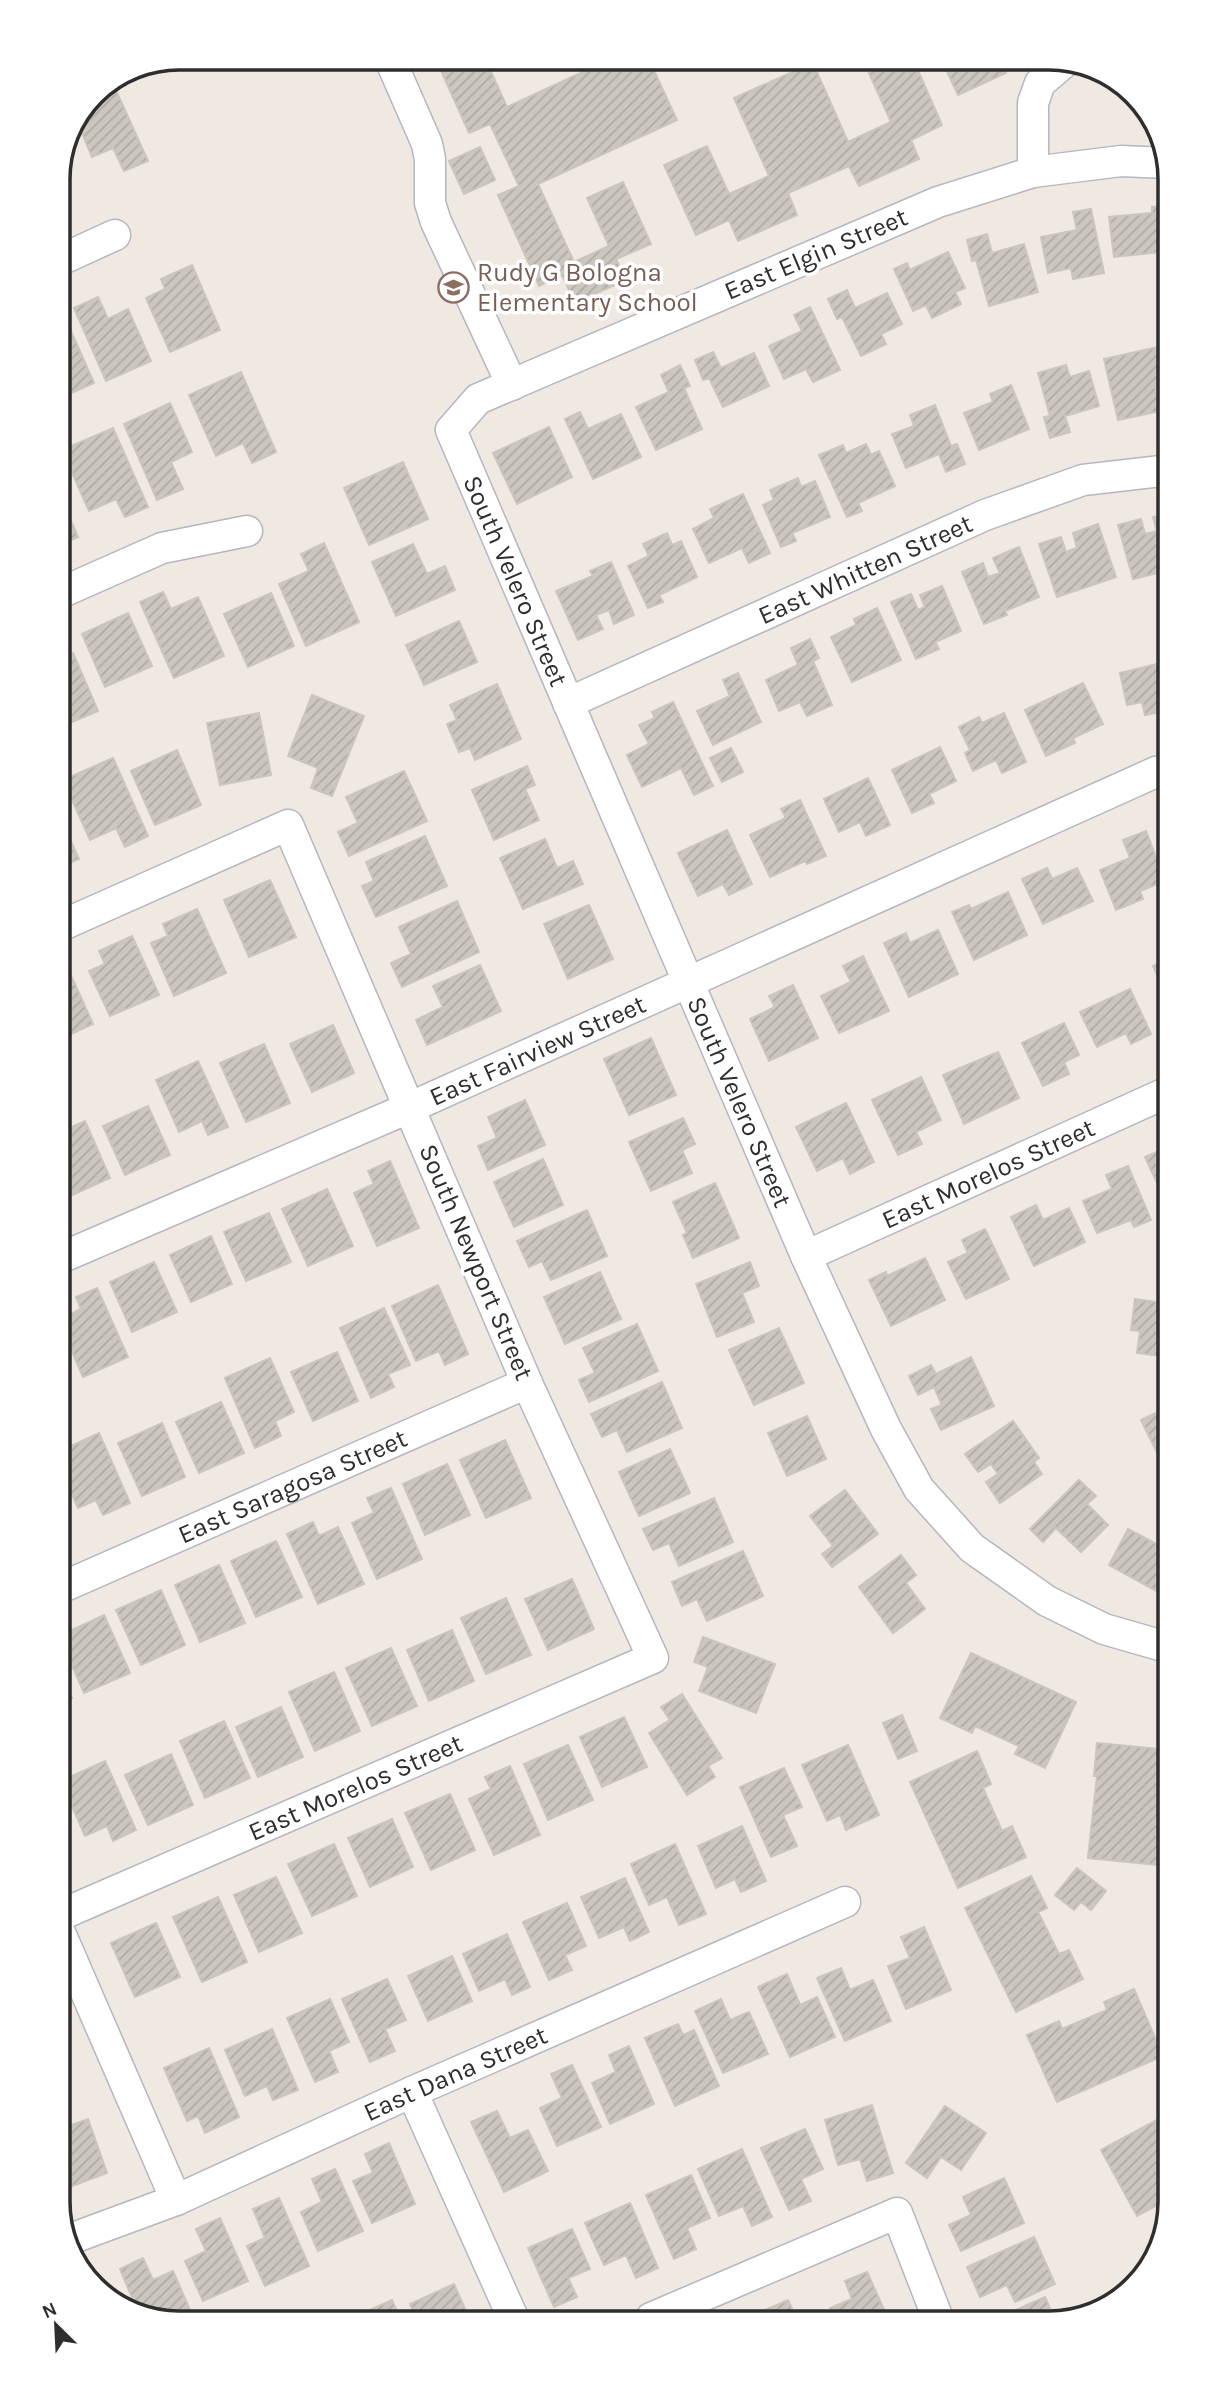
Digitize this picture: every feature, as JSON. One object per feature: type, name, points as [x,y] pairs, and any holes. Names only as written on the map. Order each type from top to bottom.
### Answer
[{"type":"street","points":[[395,70],[427,144],[430,159],[430,203],[436,222],[513,385]]},
{"type":"street","points":[[1032,172],[1033,103],[1040,83],[1055,70]]},
{"type":"street","name":"East Elgin Street","points":[[451,430],[478,399],[938,202],[1032,172],[1121,161],[1156,163]]},
{"type":"street","points":[[70,256],[115,235]]},
{"type":"street","name":"South Velero Street","points":[[451,430],[806,1256],[886,1429],[919,1489],[972,1548],[1046,1601],[1104,1629],[1158,1645]]},
{"type":"street","name":"East Whitten Street","points":[[568,703],[985,515],[1083,480],[1158,471]]},
{"type":"street","points":[[70,589],[162,548],[247,531]]},
{"type":"street","name":"East Fairview Street","points":[[70,1254],[411,1107],[1158,772]]},
{"type":"street","name":"South Newport Street","points":[[70,922],[288,825],[527,1382],[653,1658]]},
{"type":"street","name":"East Morelos Street","points":[[806,1256],[1158,1096]]},
{"type":"street","name":"East Saragosa Street","points":[[70,1584],[527,1382]]},
{"type":"street","name":"East Morelos Street","points":[[70,1911],[653,1658]]},
{"type":"street","name":"East Dana Street","points":[[76,2237],[176,2200],[412,2092],[845,1902]]},
{"type":"street","points":[[70,1956],[176,2200]]},
{"type":"street","points":[[412,2092],[510,2311]]},
{"type":"street","points":[[667,2311],[897,2213],[935,2311]]},
{"type":"building","points":[[441,70],[490,70],[507,107],[587,70],[654,70],[677,120],[538,184],[574,262],[609,246],[587,198],[623,182],[651,244],[616,259],[626,280],[575,303],[562,275],[539,286],[498,195],[519,186],[490,124],[469,133]]},
{"type":"building","points":[[797,70],[816,70],[848,142],[891,122],[869,73],[876,70],[918,70],[942,125],[911,140],[919,159],[859,186],[849,166],[788,193],[797,215],[738,241],[729,220],[696,235],[664,165],[707,146],[729,194],[769,176],[734,98]]},
{"type":"building","points":[[946,70],[1005,70],[1006,73],[958,95]]},
{"type":"building","points":[[116,91],[148,161],[124,171],[113,148],[92,157],[81,131],[92,113]]},
{"type":"building","points":[[480,147],[495,180],[464,194],[449,161]]},
{"type":"building","points":[[1152,207],[1158,207],[1158,252],[1114,257],[1109,217],[1152,213]]},
{"type":"building","points":[[1091,209],[1104,273],[1073,279],[1071,268],[1048,273],[1041,237],[1077,230],[1073,212]]},
{"type":"building","points":[[987,234],[992,253],[1024,244],[1038,292],[989,306],[976,260],[972,261],[967,240]]},
{"type":"building","points":[[948,252],[965,288],[955,292],[961,304],[932,318],[926,305],[913,311],[894,269],[907,263],[910,270]]},
{"type":"building","points":[[192,265],[220,330],[170,352],[146,298],[165,289],[161,279]]},
{"type":"building","points":[[847,290],[855,308],[887,293],[902,324],[881,334],[886,344],[861,356],[842,317],[837,319],[828,299]]},
{"type":"building","points":[[98,297],[108,319],[128,309],[151,361],[106,381],[74,308]]},
{"type":"building","points":[[810,307],[840,370],[813,382],[806,369],[784,379],[769,346],[802,331],[794,315]]},
{"type":"building","points":[[70,329],[94,383],[70,394]]},
{"type":"building","points":[[1158,347],[1158,386],[1155,387],[1158,411],[1118,420],[1104,359]]},
{"type":"building","points":[[713,352],[721,368],[754,353],[769,386],[723,407],[709,378],[703,380],[695,360]]},
{"type":"building","points":[[680,365],[690,386],[684,388],[702,429],[656,450],[636,407],[669,392],[661,375]]},
{"type":"building","points":[[1066,365],[1070,377],[1089,371],[1099,406],[1065,416],[1070,432],[1050,438],[1044,417],[1050,416],[1038,373]]},
{"type":"building","points":[[241,372],[276,452],[252,463],[243,443],[216,456],[189,395]]},
{"type":"building","points":[[1011,385],[1029,429],[979,450],[964,413],[993,402],[990,394]]},
{"type":"building","points":[[170,403],[192,452],[171,462],[183,489],[157,500],[124,424]]},
{"type":"building","points":[[935,405],[951,446],[957,444],[965,464],[946,472],[939,454],[906,468],[892,434],[914,426],[910,415]]},
{"type":"building","points":[[580,412],[588,429],[621,414],[641,457],[593,479],[565,419]]},
{"type":"building","points":[[549,427],[572,477],[517,504],[493,453]]},
{"type":"building","points":[[113,428],[148,507],[125,517],[116,499],[89,511],[70,468],[70,447]]},
{"type":"building","points":[[866,444],[871,455],[879,451],[895,486],[858,503],[862,511],[847,517],[819,455],[843,445],[846,453]]},
{"type":"building","points":[[403,462],[428,519],[369,545],[344,488]]},
{"type":"building","points":[[798,478],[801,487],[815,481],[830,517],[792,533],[796,541],[781,547],[763,505],[774,500],[770,490]]},
{"type":"building","points":[[743,494],[770,553],[749,563],[742,548],[709,563],[693,529],[714,518],[710,509]]},
{"type":"building","points":[[1158,516],[1158,573],[1133,579],[1118,525],[1141,519],[1145,534],[1157,531],[1153,517]]},
{"type":"building","points":[[70,519],[78,537],[70,541]]},
{"type":"building","points":[[1098,524],[1116,577],[1057,597],[1039,544],[1061,537],[1066,552],[1077,548],[1073,533]]},
{"type":"building","points":[[667,533],[672,545],[681,541],[697,577],[659,595],[663,602],[648,608],[628,566],[649,556],[643,544]]},
{"type":"building","points":[[324,543],[359,622],[306,646],[279,584],[309,571],[301,554]]},
{"type":"building","points":[[413,544],[427,574],[445,566],[455,590],[396,616],[372,562]]},
{"type":"building","points":[[1019,547],[1039,597],[1005,611],[1007,615],[984,624],[962,572],[983,563],[988,577],[1000,573],[993,558]]},
{"type":"building","points":[[611,562],[634,615],[614,624],[609,610],[596,615],[603,629],[578,640],[556,591],[593,576],[590,571]]},
{"type":"building","points":[[942,586],[961,631],[935,642],[939,649],[916,659],[891,602],[911,594],[918,610],[925,607],[920,595]]},
{"type":"building","points":[[163,592],[171,609],[198,597],[224,656],[174,678],[140,602]]},
{"type":"building","points":[[271,593],[294,646],[248,667],[224,614]]},
{"type":"building","points":[[877,608],[901,660],[852,682],[831,637],[856,625],[854,619]]},
{"type":"building","points":[[128,613],[152,666],[105,687],[82,634]]},
{"type":"building","points":[[459,621],[477,662],[424,685],[406,645]]},
{"type":"building","points":[[810,639],[819,658],[813,661],[832,705],[807,716],[800,702],[779,711],[766,680],[798,665],[791,648]]},
{"type":"building","points":[[73,653],[98,711],[70,723],[70,654]]},
{"type":"building","points":[[1158,664],[1158,712],[1145,715],[1142,702],[1127,705],[1120,673]]},
{"type":"building","points":[[738,673],[761,722],[713,745],[697,711],[730,696],[723,680]]},
{"type":"building","points":[[1083,683],[1103,724],[1073,738],[1075,743],[1046,756],[1025,710]]},
{"type":"building","points":[[497,684],[521,739],[475,760],[470,748],[459,752],[447,724],[457,720],[450,705]]},
{"type":"building","points":[[312,695],[364,716],[332,796],[311,788],[318,768],[288,756]]},
{"type":"building","points":[[673,702],[713,786],[694,795],[681,768],[642,787],[627,755],[649,744],[639,725],[655,718],[652,712]]},
{"type":"building","points":[[259,713],[271,775],[220,785],[207,723]]},
{"type":"building","points":[[1004,713],[1026,762],[1002,773],[996,760],[973,771],[965,753],[970,750],[959,727],[979,717],[982,723]]},
{"type":"building","points":[[940,747],[956,781],[929,794],[934,803],[912,813],[892,770]]},
{"type":"building","points":[[731,748],[743,772],[722,782],[710,758]]},
{"type":"building","points":[[177,750],[201,805],[155,825],[131,771]]},
{"type":"building","points":[[113,758],[148,836],[125,847],[116,828],[90,840],[70,796],[70,777]]},
{"type":"building","points":[[527,766],[535,785],[525,789],[539,820],[494,840],[472,790]]},
{"type":"building","points":[[404,771],[427,821],[349,856],[338,832],[358,823],[346,797]]},
{"type":"building","points":[[868,778],[890,825],[866,836],[860,822],[839,832],[824,799]]},
{"type":"building","points":[[800,800],[826,856],[807,864],[805,861],[770,877],[750,835],[786,818],[781,809]]},
{"type":"building","points":[[727,830],[752,884],[729,895],[723,884],[698,896],[678,853]]},
{"type":"building","points":[[1146,831],[1158,863],[1158,884],[1140,891],[1143,899],[1116,910],[1100,870],[1130,858],[1123,840]]},
{"type":"building","points":[[425,836],[447,886],[376,917],[362,886],[374,881],[366,862]]},
{"type":"building","points":[[70,839],[79,859],[70,863]]},
{"type":"building","points":[[545,839],[557,868],[573,861],[583,884],[523,909],[500,858]]},
{"type":"building","points":[[1047,868],[1052,879],[1077,868],[1093,901],[1043,924],[1022,879]]},
{"type":"building","points":[[270,880],[296,937],[249,957],[224,900]]},
{"type":"building","points":[[1008,892],[1027,935],[974,960],[952,912],[969,905],[971,909]]},
{"type":"building","points":[[457,901],[479,952],[402,987],[391,963],[411,954],[399,927]]},
{"type":"building","points":[[589,905],[613,959],[568,979],[544,924]]},
{"type":"building","points":[[197,909],[226,973],[174,996],[151,943],[168,936],[163,924]]},
{"type":"building","points":[[938,930],[958,974],[909,997],[884,943],[906,933],[910,943]]},
{"type":"building","points":[[132,936],[159,995],[110,1016],[89,971],[105,964],[99,951]]},
{"type":"building","points":[[863,956],[889,1011],[839,1033],[821,996],[851,982],[843,966]]},
{"type":"building","points":[[1158,964],[1158,977],[1153,966]]},
{"type":"building","points":[[480,965],[501,1011],[427,1045],[416,1020],[443,1007],[433,986]]},
{"type":"building","points":[[70,973],[93,1024],[70,1035]]},
{"type":"building","points":[[793,985],[818,1038],[769,1061],[750,1019],[775,1007],[769,996]]},
{"type":"building","points":[[1130,989],[1151,1034],[1131,1044],[1126,1033],[1097,1047],[1080,1012]]},
{"type":"building","points":[[1064,1023],[1079,1055],[1064,1062],[1069,1074],[1043,1086],[1022,1043]]},
{"type":"building","points":[[333,1025],[354,1073],[312,1092],[290,1044]]},
{"type":"building","points":[[651,1038],[676,1095],[629,1115],[604,1059]]},
{"type":"building","points":[[264,1044],[290,1103],[246,1122],[220,1063]]},
{"type":"building","points":[[998,1052],[1019,1098],[964,1124],[943,1075]]},
{"type":"building","points":[[198,1061],[228,1127],[208,1135],[202,1121],[179,1132],[156,1080]]},
{"type":"building","points":[[921,1077],[941,1120],[916,1132],[922,1144],[898,1155],[872,1100]]},
{"type":"building","points":[[525,1100],[545,1145],[488,1170],[478,1146],[497,1138],[488,1117]]},
{"type":"building","points":[[846,1103],[874,1162],[850,1174],[843,1158],[817,1171],[796,1127]]},
{"type":"building","points":[[148,1106],[170,1155],[125,1175],[103,1126]]},
{"type":"building","points":[[683,1118],[695,1144],[682,1150],[692,1173],[651,1191],[629,1142]]},
{"type":"building","points":[[85,1121],[110,1178],[70,1196],[70,1128]]},
{"type":"building","points":[[1158,1151],[1158,1185],[1145,1157]]},
{"type":"building","points":[[543,1159],[563,1205],[514,1227],[494,1182]]},
{"type":"building","points":[[390,1161],[419,1228],[377,1246],[354,1193],[374,1184],[368,1171]]},
{"type":"building","points":[[1128,1166],[1151,1220],[1134,1227],[1131,1220],[1097,1233],[1083,1201],[1112,1189],[1106,1175]]},
{"type":"building","points":[[715,1183],[739,1238],[693,1258],[683,1235],[687,1233],[673,1202]]},
{"type":"building","points":[[327,1189],[353,1246],[308,1266],[282,1209]]},
{"type":"building","points":[[1036,1205],[1043,1220],[1069,1208],[1085,1242],[1034,1266],[1011,1217]]},
{"type":"building","points":[[587,1210],[607,1256],[551,1280],[542,1261],[529,1267],[517,1241]]},
{"type":"building","points":[[269,1213],[291,1262],[246,1281],[224,1232]]},
{"type":"building","points":[[985,1229],[1009,1279],[966,1299],[948,1262],[968,1253],[962,1240]]},
{"type":"building","points":[[211,1236],[232,1284],[191,1302],[170,1255]]},
{"type":"building","points":[[925,1258],[945,1300],[891,1326],[869,1280],[886,1272],[887,1276]]},
{"type":"building","points":[[154,1262],[177,1312],[132,1332],[110,1282]]},
{"type":"building","points":[[750,1262],[759,1286],[742,1293],[754,1322],[717,1337],[696,1284]]},
{"type":"building","points":[[600,1272],[621,1319],[565,1344],[544,1297]]},
{"type":"building","points":[[438,1285],[468,1354],[445,1365],[439,1351],[416,1361],[392,1306]]},
{"type":"building","points":[[97,1288],[128,1357],[83,1377],[70,1347],[70,1314],[81,1309],[76,1297]]},
{"type":"building","points":[[1135,1299],[1158,1302],[1158,1356],[1137,1353],[1140,1331],[1131,1330]]},
{"type":"building","points":[[384,1308],[410,1365],[388,1374],[394,1387],[371,1398],[340,1328]]},
{"type":"building","points":[[637,1324],[658,1371],[589,1402],[579,1380],[595,1373],[583,1348]]},
{"type":"building","points":[[779,1328],[804,1383],[754,1405],[729,1350]]},
{"type":"building","points":[[337,1352],[358,1401],[313,1421],[291,1372]]},
{"type":"building","points":[[971,1357],[994,1406],[941,1430],[931,1409],[942,1405],[934,1387],[918,1395],[909,1376],[931,1365],[936,1374]]},
{"type":"building","points":[[270,1358],[294,1412],[275,1421],[281,1436],[255,1448],[225,1378]]},
{"type":"building","points":[[662,1382],[682,1428],[627,1452],[617,1430],[602,1437],[591,1414]]},
{"type":"building","points":[[221,1402],[244,1453],[199,1473],[176,1422]]},
{"type":"building","points":[[1158,1412],[1158,1455],[1141,1420]]},
{"type":"building","points":[[807,1416],[826,1459],[787,1476],[768,1433]]},
{"type":"building","points":[[1013,1421],[1039,1458],[1034,1462],[1042,1474],[1000,1503],[986,1482],[998,1474],[991,1464],[978,1472],[965,1454]]},
{"type":"building","points":[[162,1423],[185,1477],[142,1496],[118,1443]]},
{"type":"building","points":[[99,1433],[130,1503],[103,1515],[96,1500],[78,1508],[70,1490],[70,1446]]},
{"type":"building","points":[[505,1440],[531,1498],[486,1518],[460,1460]]},
{"type":"building","points":[[670,1449],[690,1493],[639,1516],[619,1472]]},
{"type":"building","points":[[447,1464],[470,1515],[425,1535],[403,1484]]},
{"type":"building","points":[[1079,1480],[1096,1496],[1087,1504],[1108,1525],[1081,1552],[1056,1528],[1043,1542],[1030,1529]]},
{"type":"building","points":[[391,1488],[422,1559],[377,1579],[352,1523],[374,1513],[367,1498]]},
{"type":"building","points":[[845,1490],[878,1534],[832,1567],[822,1554],[833,1546],[810,1516]]},
{"type":"building","points":[[714,1498],[733,1542],[679,1566],[669,1543],[653,1550],[643,1529]]},
{"type":"building","points":[[313,1522],[319,1536],[338,1527],[364,1584],[318,1604],[287,1534]]},
{"type":"building","points":[[1128,1529],[1158,1545],[1158,1592],[1109,1565]]},
{"type":"building","points":[[276,1541],[302,1597],[256,1617],[231,1561]]},
{"type":"building","points":[[743,1551],[763,1596],[707,1621],[697,1599],[682,1606],[672,1582]]},
{"type":"building","points":[[901,1555],[916,1575],[906,1583],[925,1609],[893,1633],[859,1587]]},
{"type":"building","points":[[219,1565],[245,1623],[200,1642],[175,1585]]},
{"type":"building","points":[[572,1579],[594,1629],[548,1650],[525,1599]]},
{"type":"building","points":[[161,1590],[185,1645],[141,1665],[116,1610]]},
{"type":"building","points":[[506,1598],[531,1655],[486,1674],[461,1618]]},
{"type":"building","points":[[104,1615],[130,1673],[84,1693],[70,1661],[70,1631]]},
{"type":"building","points":[[452,1630],[474,1681],[429,1701],[407,1650]]},
{"type":"building","points":[[703,1637],[775,1664],[756,1713],[699,1691],[708,1667],[694,1662]]},
{"type":"building","points":[[391,1648],[417,1706],[372,1726],[346,1668]]},
{"type":"building","points":[[971,1653],[1076,1702],[1045,1768],[1015,1754],[1019,1746],[975,1726],[972,1733],[940,1718]]},
{"type":"building","points":[[334,1672],[360,1731],[315,1751],[289,1692]]},
{"type":"building","points":[[682,1694],[722,1758],[708,1766],[715,1777],[687,1795],[649,1733],[670,1720],[661,1707]]},
{"type":"building","points":[[281,1707],[303,1757],[258,1777],[236,1727]]},
{"type":"building","points":[[902,1715],[917,1751],[898,1759],[883,1723]]},
{"type":"building","points":[[624,1717],[647,1767],[602,1787],[580,1737]]},
{"type":"building","points":[[224,1721],[250,1778],[205,1798],[180,1741]]},
{"type":"building","points":[[1097,1743],[1158,1749],[1157,1865],[1088,1858],[1097,1776],[1094,1776]]},
{"type":"building","points":[[568,1745],[593,1800],[548,1820],[524,1764]]},
{"type":"building","points":[[848,1745],[879,1815],[846,1830],[840,1815],[827,1821],[802,1765]]},
{"type":"building","points":[[977,1751],[991,1784],[983,1788],[1002,1831],[1012,1826],[1026,1857],[958,1888],[910,1782]]},
{"type":"building","points":[[171,1754],[193,1805],[148,1825],[125,1775]]},
{"type":"building","points":[[105,1761],[136,1830],[113,1841],[107,1826],[85,1836],[70,1802],[70,1777]]},
{"type":"building","points":[[510,1766],[540,1835],[494,1855],[469,1799],[491,1789],[485,1777]]},
{"type":"building","points":[[784,1768],[802,1807],[783,1815],[797,1846],[771,1857],[740,1787]]},
{"type":"building","points":[[450,1794],[475,1850],[431,1870],[405,1813]]},
{"type":"building","points":[[392,1819],[413,1867],[370,1887],[348,1838]]},
{"type":"building","points":[[742,1826],[766,1881],[741,1892],[735,1879],[716,1888],[698,1846]]},
{"type":"building","points":[[334,1844],[357,1896],[312,1916],[288,1864]]},
{"type":"building","points":[[675,1844],[706,1914],[679,1925],[667,1897],[649,1905],[631,1864]]},
{"type":"building","points":[[1077,1868],[1106,1891],[1091,1910],[1081,1902],[1074,1910],[1055,1895]]},
{"type":"building","points":[[1031,1876],[1047,1908],[1038,1912],[1059,1954],[1069,1950],[1083,1979],[1016,2012],[965,1908]]},
{"type":"building","points":[[276,1877],[302,1933],[259,1952],[234,1895]]},
{"type":"building","points":[[625,1878],[649,1932],[630,1941],[624,1927],[599,1938],[581,1897]]},
{"type":"building","points":[[218,1897],[247,1962],[202,1982],[173,1917]]},
{"type":"building","points":[[567,1903],[586,1946],[565,1955],[572,1970],[549,1980],[523,1922]]},
{"type":"building","points":[[156,1923],[180,1977],[135,1997],[111,1943]]},
{"type":"building","points":[[924,1927],[951,1990],[906,2009],[888,1966],[910,1958],[901,1937]]},
{"type":"building","points":[[507,1934],[530,1987],[512,1995],[505,1979],[479,1991],[463,1954]]},
{"type":"building","points":[[452,1956],[472,2001],[428,2021],[408,1976]]},
{"type":"building","points":[[841,1968],[850,1990],[873,1980],[891,2021],[845,2041],[817,1978]]},
{"type":"building","points":[[787,1974],[800,2005],[817,1997],[835,2037],[790,2057],[758,1987]]},
{"type":"building","points":[[387,1979],[406,2020],[385,2029],[395,2051],[370,2062],[342,1999]]},
{"type":"building","points":[[1134,1989],[1158,2044],[1158,2058],[1057,2102],[1027,2035],[1059,2021],[1062,2029],[1107,2010],[1104,2002]]},
{"type":"building","points":[[330,1999],[349,2042],[329,2051],[338,2072],[315,2082],[287,2018]]},
{"type":"building","points":[[721,1999],[730,2020],[749,2012],[768,2054],[723,2073],[695,2011]]},
{"type":"building","points":[[678,2024],[683,2035],[694,2030],[719,2086],[675,2106],[645,2038]]},
{"type":"building","points":[[272,2029],[298,2090],[273,2100],[267,2086],[245,2096],[225,2050]]},
{"type":"building","points":[[629,2046],[654,2104],[610,2124],[592,2083],[616,2072],[609,2055]]},
{"type":"building","points":[[209,2048],[239,2117],[205,2133],[198,2116],[187,2121],[164,2068]]},
{"type":"building","points":[[572,2065],[601,2127],[557,2146],[540,2108],[562,2098],[551,2074]]},
{"type":"building","points":[[872,2105],[893,2173],[867,2181],[860,2159],[838,2165],[825,2120]]},
{"type":"building","points":[[945,2106],[986,2133],[961,2170],[941,2157],[927,2178],[906,2163]]},
{"type":"building","points":[[497,2111],[510,2138],[528,2130],[548,2171],[504,2192],[471,2122]]},
{"type":"building","points":[[88,2119],[107,2173],[70,2187],[70,2126]]},
{"type":"building","points":[[1158,2119],[1158,2205],[1137,2216],[1101,2150]]},
{"type":"building","points":[[805,2129],[823,2169],[801,2179],[811,2201],[789,2210],[761,2148]]},
{"type":"building","points":[[389,2143],[415,2204],[372,2223],[353,2181],[373,2173],[365,2154]]},
{"type":"building","points":[[742,2149],[772,2217],[752,2226],[743,2206],[719,2216],[698,2169]]},
{"type":"building","points":[[335,2169],[363,2231],[318,2251],[301,2212],[322,2202],[312,2179]]},
{"type":"building","points":[[691,2175],[710,2218],[687,2228],[696,2249],[674,2259],[646,2195]]},
{"type":"building","points":[[1004,2178],[1024,2223],[961,2251],[949,2225],[971,2215],[963,2197]]},
{"type":"building","points":[[279,2198],[309,2266],[265,2286],[247,2246],[265,2238],[253,2209]]},
{"type":"building","points":[[630,2203],[658,2268],[636,2278],[626,2255],[604,2265],[585,2223]]},
{"type":"building","points":[[220,2218],[248,2281],[203,2301],[185,2261],[206,2251],[196,2229]]},
{"type":"building","points":[[572,2229],[590,2269],[568,2278],[577,2297],[554,2307],[528,2248]]},
{"type":"building","points":[[1034,2237],[1055,2284],[1015,2302],[1007,2285],[980,2297],[967,2267]]},
{"type":"building","points":[[143,2258],[153,2280],[173,2271],[191,2311],[158,2309],[133,2301],[120,2269]]},
{"type":"building","points":[[867,2272],[885,2311],[831,2311],[830,2308],[852,2299],[845,2281]]},
{"type":"building","points":[[454,2284],[466,2311],[413,2311],[410,2304]]},
{"type":"building","points":[[1045,2297],[1051,2311],[1049,2311],[1013,2311]]},
{"type":"building","points":[[392,2300],[397,2311],[367,2311]]},
{"type":"building","points":[[788,2300],[793,2311],[763,2311]]},
{"type":"place","name":"Rudy G Bologna Elementary School","points":[[454,287]]}]
